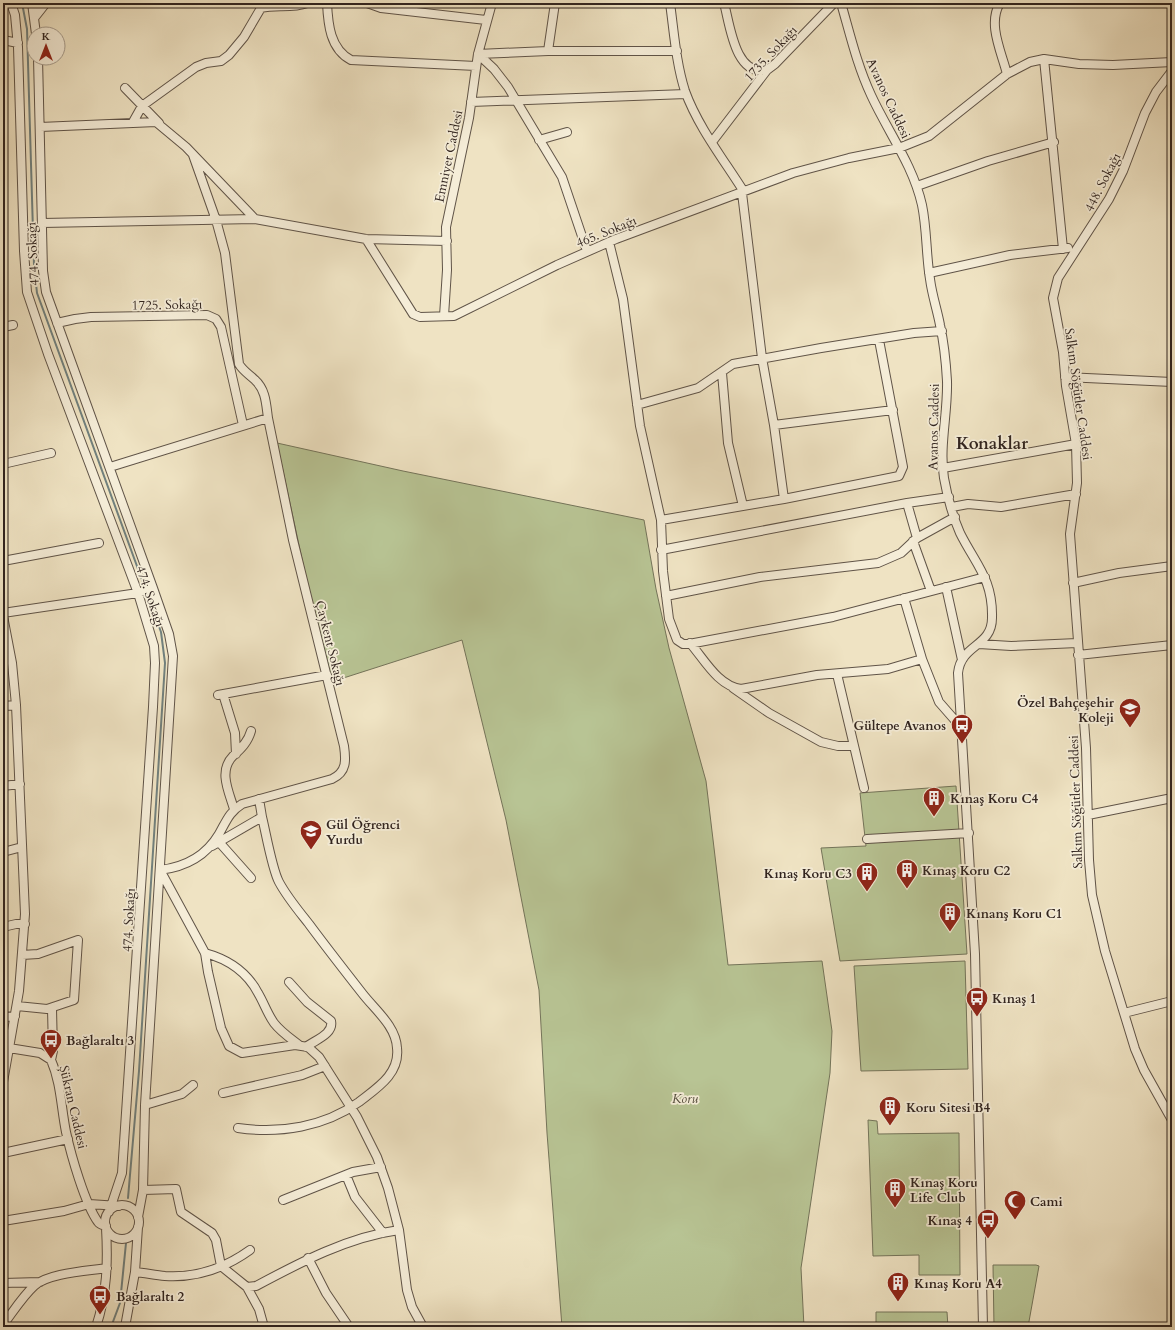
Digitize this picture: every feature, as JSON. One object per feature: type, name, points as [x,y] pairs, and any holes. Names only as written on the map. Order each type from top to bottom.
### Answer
[{"type":"street","name":"474. Sokağı","points":[[11,3],[15,16],[18,43],[24,251],[27,292],[48,354],[140,592],[154,646],[155,663],[153,707],[122,1173],[113,1208]]},
{"type":"street","points":[[32,3],[36,26]]},
{"type":"street","points":[[35,16],[46,3]]},
{"type":"street","points":[[133,122],[142,106],[196,67],[206,63],[221,61],[229,55],[244,37],[261,8],[270,6],[295,7],[307,3]]},
{"type":"street","points":[[327,3],[328,28],[340,52],[351,60],[476,66]]},
{"type":"street","points":[[367,3],[381,8],[486,20]]},
{"type":"street","name":"Emniyet Caddesi","points":[[444,316],[447,270],[446,228],[471,102],[478,54],[486,20],[492,3]]},
{"type":"street","points":[[538,3],[608,3]]},
{"type":"street","points":[[548,51],[555,3]]},
{"type":"street","points":[[670,3],[677,52],[686,94],[697,117],[743,192],[762,358],[774,425],[784,499]]},
{"type":"street","points":[[724,3],[740,59],[750,68],[759,71],[767,70]]},
{"type":"street","name":"1735. Sokağı","points":[[712,142],[767,70],[776,64],[834,3]]},
{"type":"street","name":"Avanos Caddesi","points":[[841,3],[855,52],[865,80],[917,186],[924,217],[929,273],[942,331],[947,383],[943,468],[949,498],[959,530],[986,578],[990,592],[992,617],[988,632],[979,644],[970,649],[962,660]]},
{"type":"street","points":[[1000,3],[994,23],[1007,74]]},
{"type":"street","points":[[3,40],[18,43]]},
{"type":"street","points":[[478,54],[548,51],[677,52]]},
{"type":"street","points":[[478,54],[501,78],[562,177],[587,251]]},
{"type":"street","points":[[1063,249],[1054,142],[1044,59],[1079,64],[1114,65],[1172,62]]},
{"type":"street","name":"465. Sokağı","points":[[366,239],[413,314],[420,317],[454,316],[587,251],[609,242],[808,168],[899,148],[929,136],[1007,74],[1022,65],[1044,59]]},
{"type":"street","name":"474. Sokağı","points":[[38,66],[42,223],[45,282],[49,301],[169,634],[173,656],[145,1105],[143,1190],[138,1221],[135,1272],[125,1327]]},
{"type":"street","name":"448. Sokağı","points":[[1053,304],[1056,283],[1109,199],[1123,171],[1145,113],[1156,92],[1172,71]]},
{"type":"street","points":[[125,88],[255,219]]},
{"type":"street","points":[[471,102],[686,94]]},
{"type":"street","points":[[40,127],[133,122],[154,122],[160,124]]},
{"type":"street","points":[[539,140],[567,132]]},
{"type":"street","points":[[917,186],[988,161],[1054,142]]},
{"type":"street","name":"Çaykent Sokağı","points":[[193,155],[216,220],[229,272],[239,364],[245,372],[259,384],[264,393],[293,540],[344,746],[346,762],[344,769],[332,779],[242,804],[234,809]]},
{"type":"street","points":[[42,223],[255,219],[366,239],[447,241]]},
{"type":"street","points":[[609,242],[623,299],[637,405],[646,454],[661,520],[661,550],[666,596],[669,619],[675,638],[681,643],[690,643],[833,617],[986,578]]},
{"type":"street","points":[[929,273],[990,258],[1077,248]]},
{"type":"street","name":"Salkım Söğütler Caddesi","points":[[1053,304],[1063,352],[1065,377],[1076,444],[1076,494],[1070,534],[1086,748],[1089,860],[1092,895],[1105,951],[1139,1060],[1172,1120]]},
{"type":"street","name":"1725. Sokağı","points":[[57,323],[87,317],[207,315],[214,317],[220,327],[243,425]]},
{"type":"street","points":[[3,327],[13,325]]},
{"type":"street","points":[[637,405],[698,388],[722,373],[733,364],[914,333],[942,331]]},
{"type":"street","points":[[661,520],[784,499],[899,476],[903,467],[879,340]]},
{"type":"street","points":[[722,373],[728,443],[743,506]]},
{"type":"street","points":[[1065,377],[1172,382]]},
{"type":"street","points":[[774,425],[893,410]]},
{"type":"street","points":[[110,467],[268,418]]},
{"type":"street","points":[[943,468],[1076,444]]},
{"type":"street","points":[[3,464],[50,453]]},
{"type":"street","points":[[952,507],[968,504],[1001,507],[1076,494]]},
{"type":"street","points":[[661,550],[907,503],[949,498]]},
{"type":"street","points":[[907,503],[915,540],[931,591]]},
{"type":"street","points":[[666,596],[760,577],[878,563],[901,553],[915,540],[955,517]]},
{"type":"street","points":[[3,561],[99,543]]},
{"type":"street","points":[[1073,583],[1119,573],[1172,566]]},
{"type":"street","points":[[946,587],[962,660],[958,673],[960,726],[969,833],[976,954],[983,1327]]},
{"type":"street","points":[[3,613],[140,592],[152,588]]},
{"type":"street","points":[[904,598],[922,658],[939,702],[960,726]]},
{"type":"street","points":[[3,616],[12,662],[16,705],[25,924],[17,1006],[3,1082]]},
{"type":"street","points":[[690,643],[716,674],[769,713],[821,742],[838,746],[854,746]]},
{"type":"street","points":[[979,644],[1011,646],[1077,643]]},
{"type":"street","points":[[1078,655],[1172,645]]},
{"type":"street","points":[[733,687],[745,689],[817,675],[888,669],[922,658]]},
{"type":"street","points":[[3,665],[12,662]]},
{"type":"street","points":[[837,674],[864,788]]},
{"type":"street","points":[[236,754],[235,733],[220,695],[327,675]]},
{"type":"street","points":[[3,706],[16,705]]},
{"type":"street","points":[[210,848],[234,809],[225,777],[227,764],[246,743],[251,731]]},
{"type":"street","points":[[3,786],[20,784]]},
{"type":"street","points":[[1088,815],[1172,798]]},
{"type":"street","points":[[238,1128],[274,1130],[298,1127],[320,1122],[351,1108],[382,1085],[392,1071],[397,1056],[396,1038],[392,1029],[339,964],[278,880],[259,799]]},
{"type":"street","points":[[262,817],[219,842],[199,857],[185,864],[160,870],[205,954],[221,1028],[229,1046],[242,1053],[303,1046],[330,1031],[332,1021],[307,1002],[289,982]]},
{"type":"street","points":[[867,839],[969,833]]},
{"type":"street","points":[[219,842],[251,878]]},
{"type":"street","points":[[3,852],[22,847]]},
{"type":"street","points":[[3,927],[16,924],[25,924]]},
{"type":"street","points":[[17,1006],[52,1009],[74,1000],[78,940],[38,954],[22,955]]},
{"type":"street","points":[[205,954],[222,959],[243,973],[258,991],[274,1022],[286,1035],[316,1053],[351,1108],[370,1142],[381,1167],[393,1204],[399,1230],[407,1290],[419,1325]]},
{"type":"street","points":[[1124,1013],[1172,1001]]},
{"type":"street","points":[[51,1060],[53,1051],[52,1009]]},
{"type":"street","points":[[3,1018],[15,1016]]},
{"type":"street","name":"Şükran Caddesi","points":[[9,1048],[40,1053],[51,1060],[60,1089],[68,1139],[89,1204],[98,1222],[106,1227]]},
{"type":"street","points":[[223,1093],[302,1075],[325,1066]]},
{"type":"street","points":[[145,1105],[182,1094],[193,1084]]},
{"type":"street","points":[[3,1153],[68,1139]]},
{"type":"street","points":[[283,1200],[346,1175],[381,1167]]},
{"type":"street","points":[[346,1175],[355,1197],[383,1233]]},
{"type":"street","points":[[143,1190],[176,1189],[181,1212],[204,1226],[214,1236],[221,1266],[247,1287],[259,1309],[264,1327]]},
{"type":"street","points":[[3,1221],[64,1211],[89,1204],[113,1208],[130,1208],[138,1221],[133,1235],[122,1239],[111,1234],[106,1227]]},
{"type":"street","points":[[96,1327],[103,1303],[107,1268],[106,1220],[113,1208]]},
{"type":"street","points":[[247,1287],[256,1286],[308,1258],[383,1233],[399,1230]]},
{"type":"street","points":[[135,1272],[177,1276],[198,1274],[221,1266],[250,1250]]},
{"type":"street","points":[[308,1258],[326,1293],[346,1326]]},
{"type":"street","points":[[3,1325],[30,1290],[40,1282],[50,1278],[107,1268]]},
{"type":"street","points":[[3,1283],[40,1282]]},
{"type":"green space","name":"Koru","points":[[277,443],[403,471],[644,520],[656,589],[669,648],[706,781],[728,965],[822,961],[832,1031],[830,1073],[801,1268],[804,1327],[562,1327],[547,1133],[539,990],[506,820],[462,640],[331,682],[310,596]]},
{"type":"green space","points":[[956,786],[967,954],[840,961],[821,848],[866,846],[860,793]]},
{"type":"green space","points":[[965,961],[968,1069],[861,1071],[854,966]]},
{"type":"green space","points":[[868,1120],[877,1121],[878,1134],[959,1133],[960,1275],[919,1275],[919,1255],[873,1256]]},
{"type":"green space","points":[[993,1265],[1039,1266],[1028,1327],[994,1327]]},
{"type":"green space","points":[[876,1312],[947,1312],[948,1327],[876,1327]]},
{"type":"waterway","points":[[22,3],[27,29],[34,265],[37,293],[145,588]]},
{"type":"waterway","points":[[128,1198],[139,1071],[165,663],[161,632],[146,592]]},
{"type":"waterway","points":[[111,1327],[120,1303],[126,1243]]},
{"type":"place","name":"Özel Bahçeşehir Koleji","points":[[1130,728]]},
{"type":"place","name":"Gültepe Avanos","points":[[962,744]]},
{"type":"place","name":"Kınaş Koru C4","points":[[934,818]]},
{"type":"place","name":"Gül Öğrenci Yurdu","points":[[311,850]]},
{"type":"place","name":"Kınaş Koru C2","points":[[907,890]]},
{"type":"place","name":"Kınaş Koru C3","points":[[867,892]]},
{"type":"place","name":"Kınanş Koru C1","points":[[950,932]]},
{"type":"place","name":"Kınaş 1","points":[[977,1018]]},
{"type":"place","name":"Bağlaraltı 3","points":[[51,1060]]},
{"type":"place","name":"Koru Sitesi B4","points":[[890,1126]]},
{"type":"place","name":"Kınaş Koru Life Club","points":[[895,1208]]},
{"type":"place","name":"Cami","points":[[1015,1220]]},
{"type":"place","name":"Kınaş 4","points":[[988,1240]]},
{"type":"place","name":"Kınaş Koru A4","points":[[898,1302]]},
{"type":"place","name":"Bağlaraltı 2","points":[[100,1316]]},
{"type":"district","name":"Konaklar","points":[[992,443]]}]
